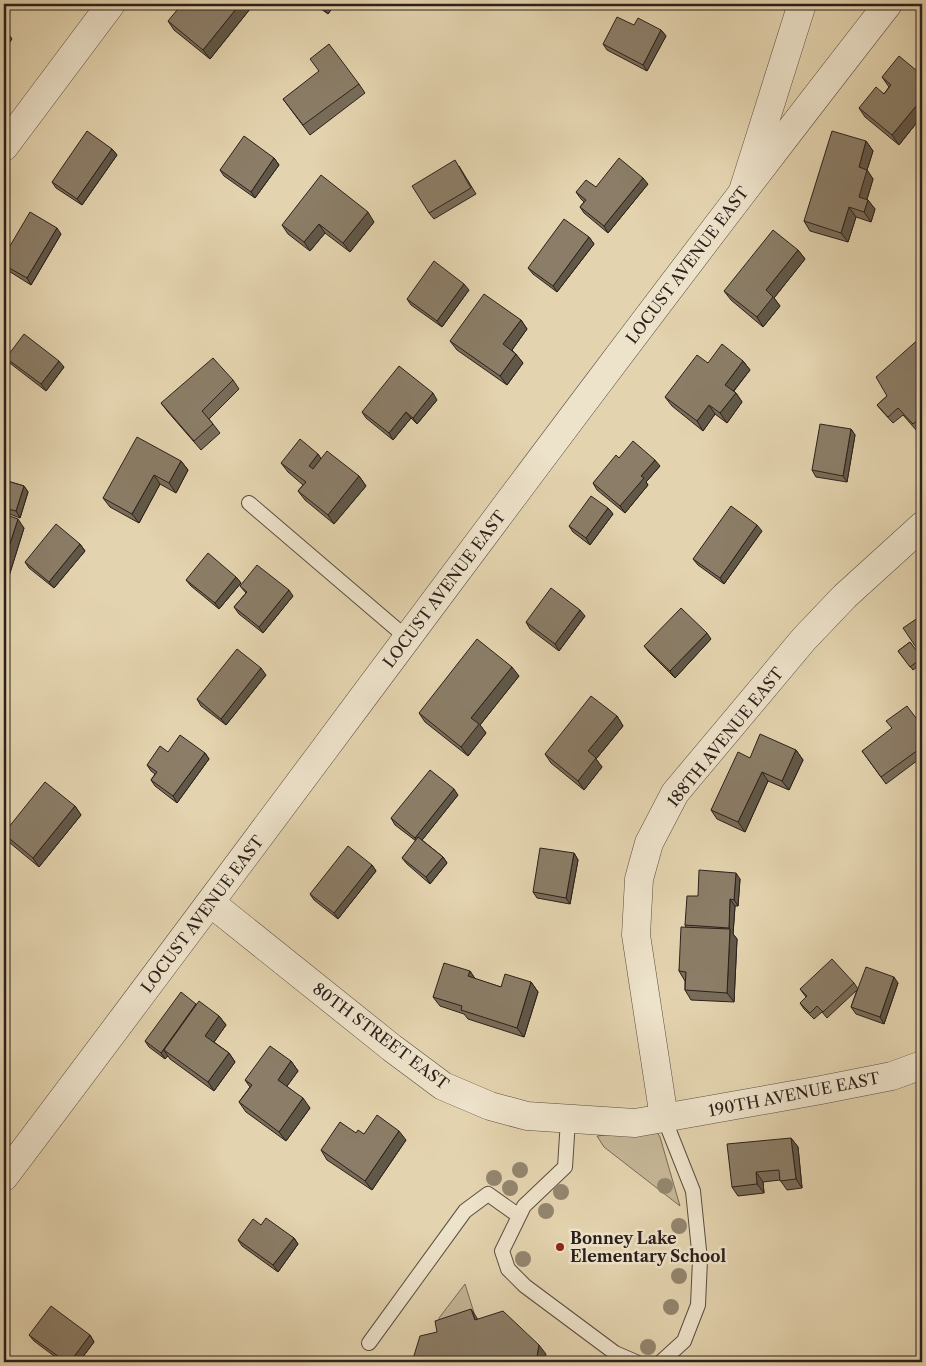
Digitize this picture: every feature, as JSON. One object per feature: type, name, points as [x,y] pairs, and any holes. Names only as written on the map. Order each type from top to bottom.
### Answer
[{"type":"street","points":[[4,147],[111,4]]},
{"type":"street","points":[[742,192],[802,4]]},
{"type":"street","name":"LOCUST AVENUE EAST","points":[[4,1177],[742,192],[888,4]]},
{"type":"street","name":"188TH AVENUE EAST","points":[[664,1118],[636,935],[639,879],[657,825],[675,793],[804,638],[845,596],[922,526]]},
{"type":"street","name":"80TH STREET EAST","points":[[211,903],[392,1048],[443,1086],[490,1106],[518,1113],[568,1120],[635,1122],[664,1118]]},
{"type":"street","name":"190TH AVENUE EAST","points":[[664,1118],[892,1076],[922,1065]]},
{"type":"lane","points":[[249,503],[407,638]]},
{"type":"lane","points":[[661,1362],[684,1341],[698,1305],[700,1260],[693,1191],[664,1118]]},
{"type":"lane","points":[[568,1120],[565,1167],[524,1206],[502,1251],[508,1269],[525,1286],[616,1354],[636,1362]]},
{"type":"lane","points":[[369,1343],[465,1211],[488,1194],[519,1216]]},
{"type":"shaded area","points":[[650,1130],[657,1132],[660,1137],[680,1206],[604,1147],[597,1136]]},
{"type":"shaded area","points":[[465,1284],[476,1319],[441,1330],[439,1318]]},
{"type":"building","points":[[182,4],[240,4],[203,50],[168,21]]},
{"type":"building","points":[[318,4],[326,4],[323,8]]},
{"type":"building","points":[[617,17],[634,25],[638,18],[661,30],[643,65],[603,44]]},
{"type":"building","points":[[4,30],[8,33],[4,38]]},
{"type":"building","points":[[329,44],[359,84],[303,125],[283,99],[319,71],[310,59]]},
{"type":"building","points":[[899,56],[922,75],[922,99],[892,135],[859,108],[876,87],[884,94],[891,85],[882,77]]},
{"type":"building","points":[[87,131],[112,149],[77,199],[52,182]]},
{"type":"building","points":[[832,131],[866,141],[859,167],[867,170],[859,197],[868,200],[864,212],[849,207],[841,233],[804,221]]},
{"type":"building","points":[[244,136],[274,158],[251,192],[220,170]]},
{"type":"building","points":[[619,158],[643,178],[604,226],[580,207],[586,200],[576,192],[586,180],[596,187]]},
{"type":"building","points":[[455,160],[471,188],[429,213],[412,186]]},
{"type":"building","points":[[321,175],[368,212],[343,243],[319,224],[304,242],[282,225]]},
{"type":"building","points":[[30,212],[57,228],[27,278],[4,265],[4,256]]},
{"type":"building","points":[[564,219],[589,237],[553,286],[528,268]]},
{"type":"building","points":[[773,230],[798,250],[766,290],[773,297],[757,317],[724,291]]},
{"type":"building","points":[[434,261],[464,284],[437,321],[407,299]]},
{"type":"building","points":[[484,294],[521,320],[503,344],[516,354],[500,376],[450,341]]},
{"type":"building","points":[[24,334],[59,361],[41,384],[6,358]]},
{"type":"building","points":[[921,337],[922,416],[913,424],[898,408],[888,417],[877,405],[887,396],[876,377]]},
{"type":"building","points":[[722,344],[743,361],[725,385],[736,393],[720,413],[709,405],[697,421],[665,397],[697,355],[708,363]]},
{"type":"building","points":[[213,358],[233,380],[202,411],[213,424],[194,441],[161,403]]},
{"type":"building","points":[[399,366],[433,393],[413,418],[406,412],[389,433],[362,412]]},
{"type":"building","points":[[820,424],[851,429],[843,476],[812,470]]},
{"type":"building","points":[[137,437],[181,461],[169,483],[154,475],[132,514],[103,498]]},
{"type":"building","points":[[300,439],[318,454],[309,466],[313,469],[327,451],[359,476],[328,515],[298,491],[306,482],[281,463]]},
{"type":"building","points":[[633,441],[655,460],[641,476],[644,478],[620,506],[593,483],[616,455],[619,458]]},
{"type":"building","points":[[4,480],[24,486],[16,511],[4,508]]},
{"type":"building","points":[[591,496],[608,508],[586,538],[569,526]]},
{"type":"building","points":[[731,506],[757,525],[720,578],[693,559]]},
{"type":"building","points":[[4,514],[18,519],[4,562]]},
{"type":"building","points":[[56,524],[80,544],[49,582],[25,562]]},
{"type":"building","points":[[208,553],[236,577],[215,603],[186,580]]},
{"type":"building","points":[[257,565],[289,590],[259,627],[234,607],[247,592],[240,586]]},
{"type":"building","points":[[551,588],[580,610],[555,644],[526,622]]},
{"type":"building","points":[[681,608],[707,633],[670,671],[644,646]]},
{"type":"building","points":[[922,615],[922,656],[903,628]]},
{"type":"building","points":[[477,639],[512,667],[471,718],[479,724],[461,747],[419,713]]},
{"type":"building","points":[[910,642],[922,658],[910,667],[898,651]]},
{"type":"building","points":[[237,649],[261,668],[221,719],[197,699]]},
{"type":"building","points":[[591,696],[617,716],[588,751],[596,758],[578,781],[545,754]]},
{"type":"building","points":[[907,706],[922,726],[922,747],[881,777],[862,751],[892,728],[886,721]]},
{"type":"building","points":[[760,734],[796,750],[782,781],[762,772],[738,822],[711,810],[738,752],[750,758]]},
{"type":"building","points":[[180,735],[205,753],[173,796],[151,780],[157,772],[147,765],[160,746],[168,752]]},
{"type":"building","points":[[430,770],[454,789],[415,838],[391,818]]},
{"type":"building","points":[[45,782],[75,806],[33,858],[4,833]]},
{"type":"building","points":[[418,837],[443,857],[426,877],[402,858]]},
{"type":"building","points":[[348,846],[372,865],[334,913],[310,894]]},
{"type":"building","points":[[540,848],[574,853],[566,898],[533,892]]},
{"type":"building","points":[[699,870],[736,873],[734,900],[730,899],[729,928],[685,925],[687,896],[698,896]]},
{"type":"building","points":[[681,927],[730,929],[727,993],[685,990],[686,972],[679,971]]},
{"type":"building","points":[[832,959],[854,983],[823,1012],[817,1006],[810,1013],[800,1003],[807,996],[800,989]]},
{"type":"building","points":[[444,963],[470,971],[468,976],[501,987],[505,974],[531,982],[517,1028],[461,1010],[462,1006],[433,997]]},
{"type":"building","points":[[866,967],[894,977],[880,1017],[851,1007]]},
{"type":"building","points":[[181,992],[196,1004],[161,1053],[145,1041]]},
{"type":"building","points":[[199,1001],[219,1016],[205,1036],[229,1053],[208,1082],[164,1050]]},
{"type":"building","points":[[270,1046],[291,1061],[278,1080],[303,1098],[279,1132],[239,1102],[252,1085],[245,1080]]},
{"type":"building","points":[[377,1115],[399,1131],[365,1181],[321,1150],[340,1122],[356,1133],[358,1130],[364,1134]]},
{"type":"building","points":[[791,1138],[796,1179],[780,1181],[779,1170],[756,1172],[757,1184],[732,1187],[727,1144]]},
{"type":"building","points":[[266,1218],[294,1238],[273,1265],[238,1240],[253,1219],[261,1225]]},
{"type":"building","points":[[51,1306],[90,1335],[70,1362],[66,1362],[29,1335]]},
{"type":"building","points":[[471,1309],[475,1320],[503,1311],[539,1345],[536,1362],[412,1362],[420,1336],[437,1332],[435,1321]]},
{"type":"building","points":[[922,1319],[922,1334],[917,1321]]},
{"type":"place","name":"Bonney Lake Elementary School","points":[[560,1247]]}]
